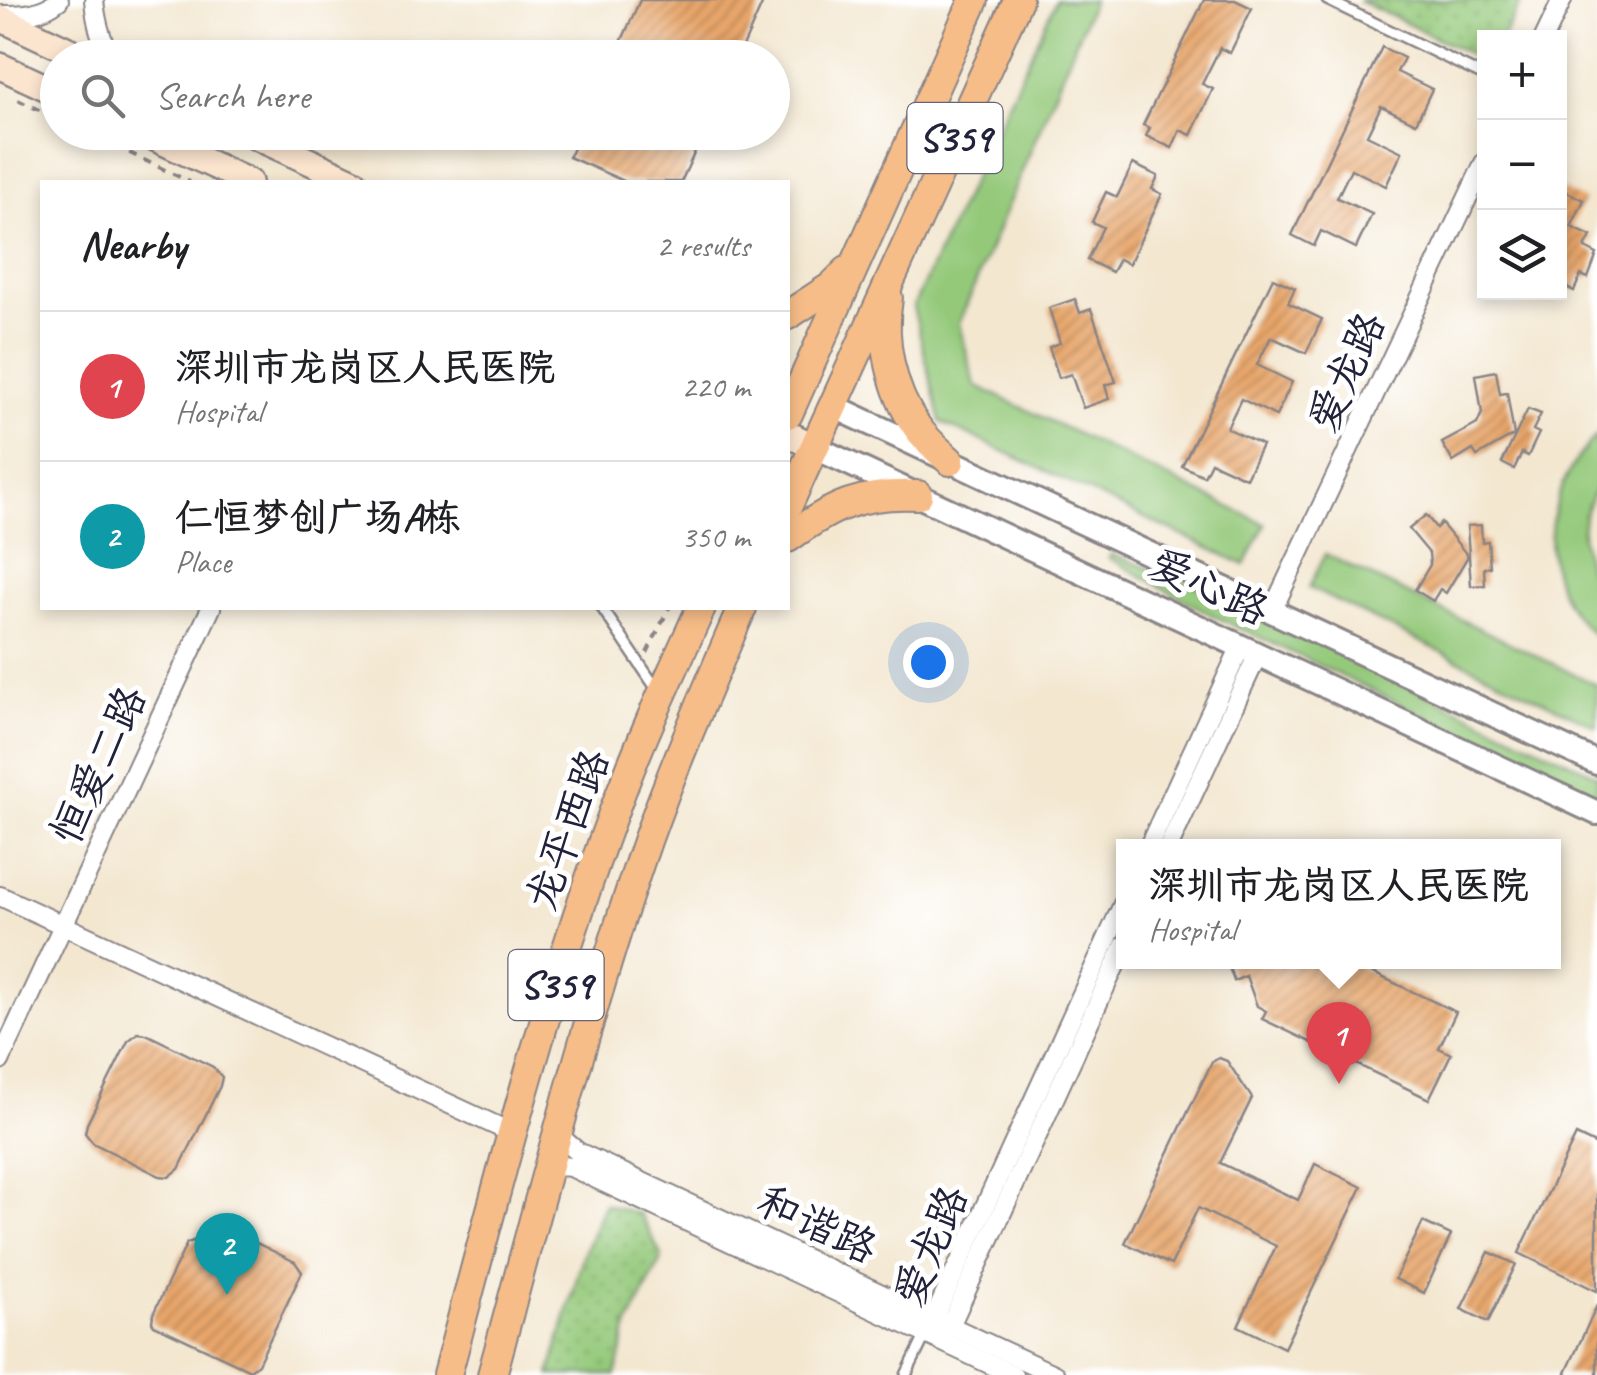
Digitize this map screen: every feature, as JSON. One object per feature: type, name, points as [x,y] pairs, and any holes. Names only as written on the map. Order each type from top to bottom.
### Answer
[{"type":"main road","name":"S359","points":[[791,397],[974,0]]},
{"type":"main road","name":"S359","points":[[790,501],[1018,0]]},
{"type":"main road","points":[[0,17],[48,40]]},
{"type":"main road","points":[[0,66],[40,85]]},
{"type":"main road","points":[[181,150],[245,180]]},
{"type":"main road","points":[[285,150],[350,180]]},
{"type":"main road","points":[[790,314],[831,287],[854,262]]},
{"type":"main road","points":[[892,277],[886,332],[896,386],[916,426],[950,461]]},
{"type":"main road","name":"爱心路","points":[[791,397],[833,406]]},
{"type":"main road","name":"爱心路","points":[[790,435],[814,447]]},
{"type":"main road","points":[[790,537],[811,521],[862,498],[918,495]]},
{"type":"main road","name":"龙平西路","points":[[447,1375],[512,1133],[578,913],[613,814],[700,610]]},
{"type":"main road","name":"龙平西路","points":[[492,1375],[576,1064],[648,840],[741,610]]},
{"type":"street","points":[[0,17],[28,15],[59,0]]},
{"type":"street","points":[[94,0],[104,40]]},
{"type":"street","points":[[1548,30],[1562,0]]},
{"type":"street","name":"爱龙路","points":[[1272,612],[1477,178]]},
{"type":"street","name":"爱心路","points":[[833,406],[1597,763]]},
{"type":"street","name":"爱心路","points":[[814,447],[1597,813]]},
{"type":"street","name":"恒爱二路","points":[[0,1061],[209,610]]},
{"type":"street","points":[[1153,839],[1249,650]]},
{"type":"street","points":[[1173,839],[1249,650]]},
{"type":"street","points":[[0,896],[512,1133]]},
{"type":"street","name":"爱龙路","points":[[937,1326],[1116,920]]},
{"type":"street","name":"爱龙路","points":[[937,1326],[1116,962]]},
{"type":"street","name":"和谐路","points":[[559,1126],[564,1142],[578,1152],[937,1326],[1013,1375]]},
{"type":"street","name":"和谐路","points":[[547,1173],[560,1166],[571,1168],[1055,1375]]},
{"type":"lane","points":[[1332,1],[1477,73]]},
{"type":"lane","points":[[603,610],[661,696]]},
{"type":"lane","points":[[906,1375],[937,1326]]},
{"type":"path","points":[[14,98],[40,110]]},
{"type":"path","points":[[123,150],[186,180]]},
{"type":"path","points":[[641,666],[668,610]]},
{"type":"green space","points":[[1056,0],[1093,0],[959,323],[975,385],[1265,524],[1245,565],[941,422],[913,307]]},
{"type":"green space","points":[[1358,0],[1522,0],[1507,30],[1477,30],[1477,58]]},
{"type":"green space","points":[[1597,435],[1597,484],[1584,516],[1582,533],[1587,566],[1597,589],[1597,637],[1575,615],[1561,590],[1550,537],[1564,483]]},
{"type":"green space","points":[[1111,554],[1217,594],[1597,775],[1597,797],[1208,613],[1109,558]]},
{"type":"green space","points":[[1325,554],[1597,685],[1597,727],[1309,588]]},
{"type":"green space","points":[[604,1204],[640,1214],[662,1257],[628,1326],[616,1375],[550,1375],[583,1256]]},
{"type":"building","points":[[640,0],[764,0],[746,40],[622,40]]},
{"type":"building","points":[[1204,0],[1235,0],[1252,8],[1230,53],[1220,48],[1202,84],[1213,89],[1191,135],[1180,130],[1172,148],[1146,136],[1150,128],[1143,125]]},
{"type":"building","points":[[1382,47],[1404,58],[1397,72],[1432,89],[1416,123],[1381,106],[1367,135],[1402,152],[1386,186],[1351,169],[1337,198],[1372,214],[1356,248],[1321,231],[1314,246],[1292,235]]},
{"type":"building","points":[[572,150],[696,150],[682,180],[621,180],[569,157]]},
{"type":"building","points":[[1133,164],[1158,176],[1152,189],[1162,194],[1129,264],[1119,259],[1112,272],[1087,260],[1103,227],[1092,222],[1106,192],[1117,197]]},
{"type":"building","points":[[1567,192],[1584,200],[1571,227],[1591,236],[1585,248],[1597,254],[1588,278],[1581,275],[1574,291],[1567,288]]},
{"type":"building","points":[[1273,278],[1295,288],[1288,303],[1322,319],[1306,353],[1271,337],[1257,365],[1292,382],[1276,416],[1241,399],[1227,428],[1262,445],[1246,478],[1211,462],[1204,476],[1182,466]]},
{"type":"building","points":[[1075,299],[1080,313],[1091,309],[1116,382],[1105,385],[1109,399],[1083,408],[1071,374],[1059,378],[1049,347],[1060,343],[1049,308]]},
{"type":"building","points":[[1496,371],[1500,394],[1507,393],[1514,435],[1477,456],[1473,450],[1453,462],[1442,443],[1477,424],[1482,413],[1476,375]]},
{"type":"building","points":[[1528,409],[1541,414],[1533,430],[1539,433],[1528,456],[1522,453],[1514,469],[1502,463]]},
{"type":"building","points":[[1426,515],[1436,528],[1441,523],[1468,556],[1446,593],[1440,589],[1433,601],[1415,590],[1430,565],[1429,553],[1409,529]]},
{"type":"building","points":[[1481,525],[1482,542],[1488,541],[1490,567],[1484,568],[1485,585],[1471,586],[1467,526]]},
{"type":"building","points":[[1230,969],[1365,969],[1456,1012],[1439,1048],[1451,1054],[1429,1099],[1262,1019],[1266,1011],[1257,1006],[1246,976],[1234,981]]},
{"type":"building","points":[[138,1033],[213,1067],[222,1077],[179,1169],[169,1177],[93,1143],[85,1133],[128,1041]]},
{"type":"building","points":[[1219,1058],[1227,1061],[1252,1098],[1220,1163],[1298,1200],[1315,1164],[1362,1187],[1284,1348],[1238,1326],[1276,1246],[1198,1208],[1171,1265],[1125,1243],[1212,1062]]},
{"type":"building","points":[[1576,1135],[1597,1145],[1597,1291],[1519,1253]]},
{"type":"building","points":[[1423,1222],[1451,1235],[1424,1293],[1395,1279]]},
{"type":"building","points":[[228,1229],[295,1262],[302,1272],[258,1364],[250,1370],[152,1322],[187,1243]]},
{"type":"building","points":[[1489,1252],[1516,1264],[1488,1322],[1461,1309]]},
{"type":"building","points":[[1597,1305],[1597,1375],[1565,1375]]},
{"type":"place","name":"深圳市龙岗区人民医院","points":[[1339,1084]]},
{"type":"place","name":"仁恒梦创广场A栋","points":[[227,1295]]}]
